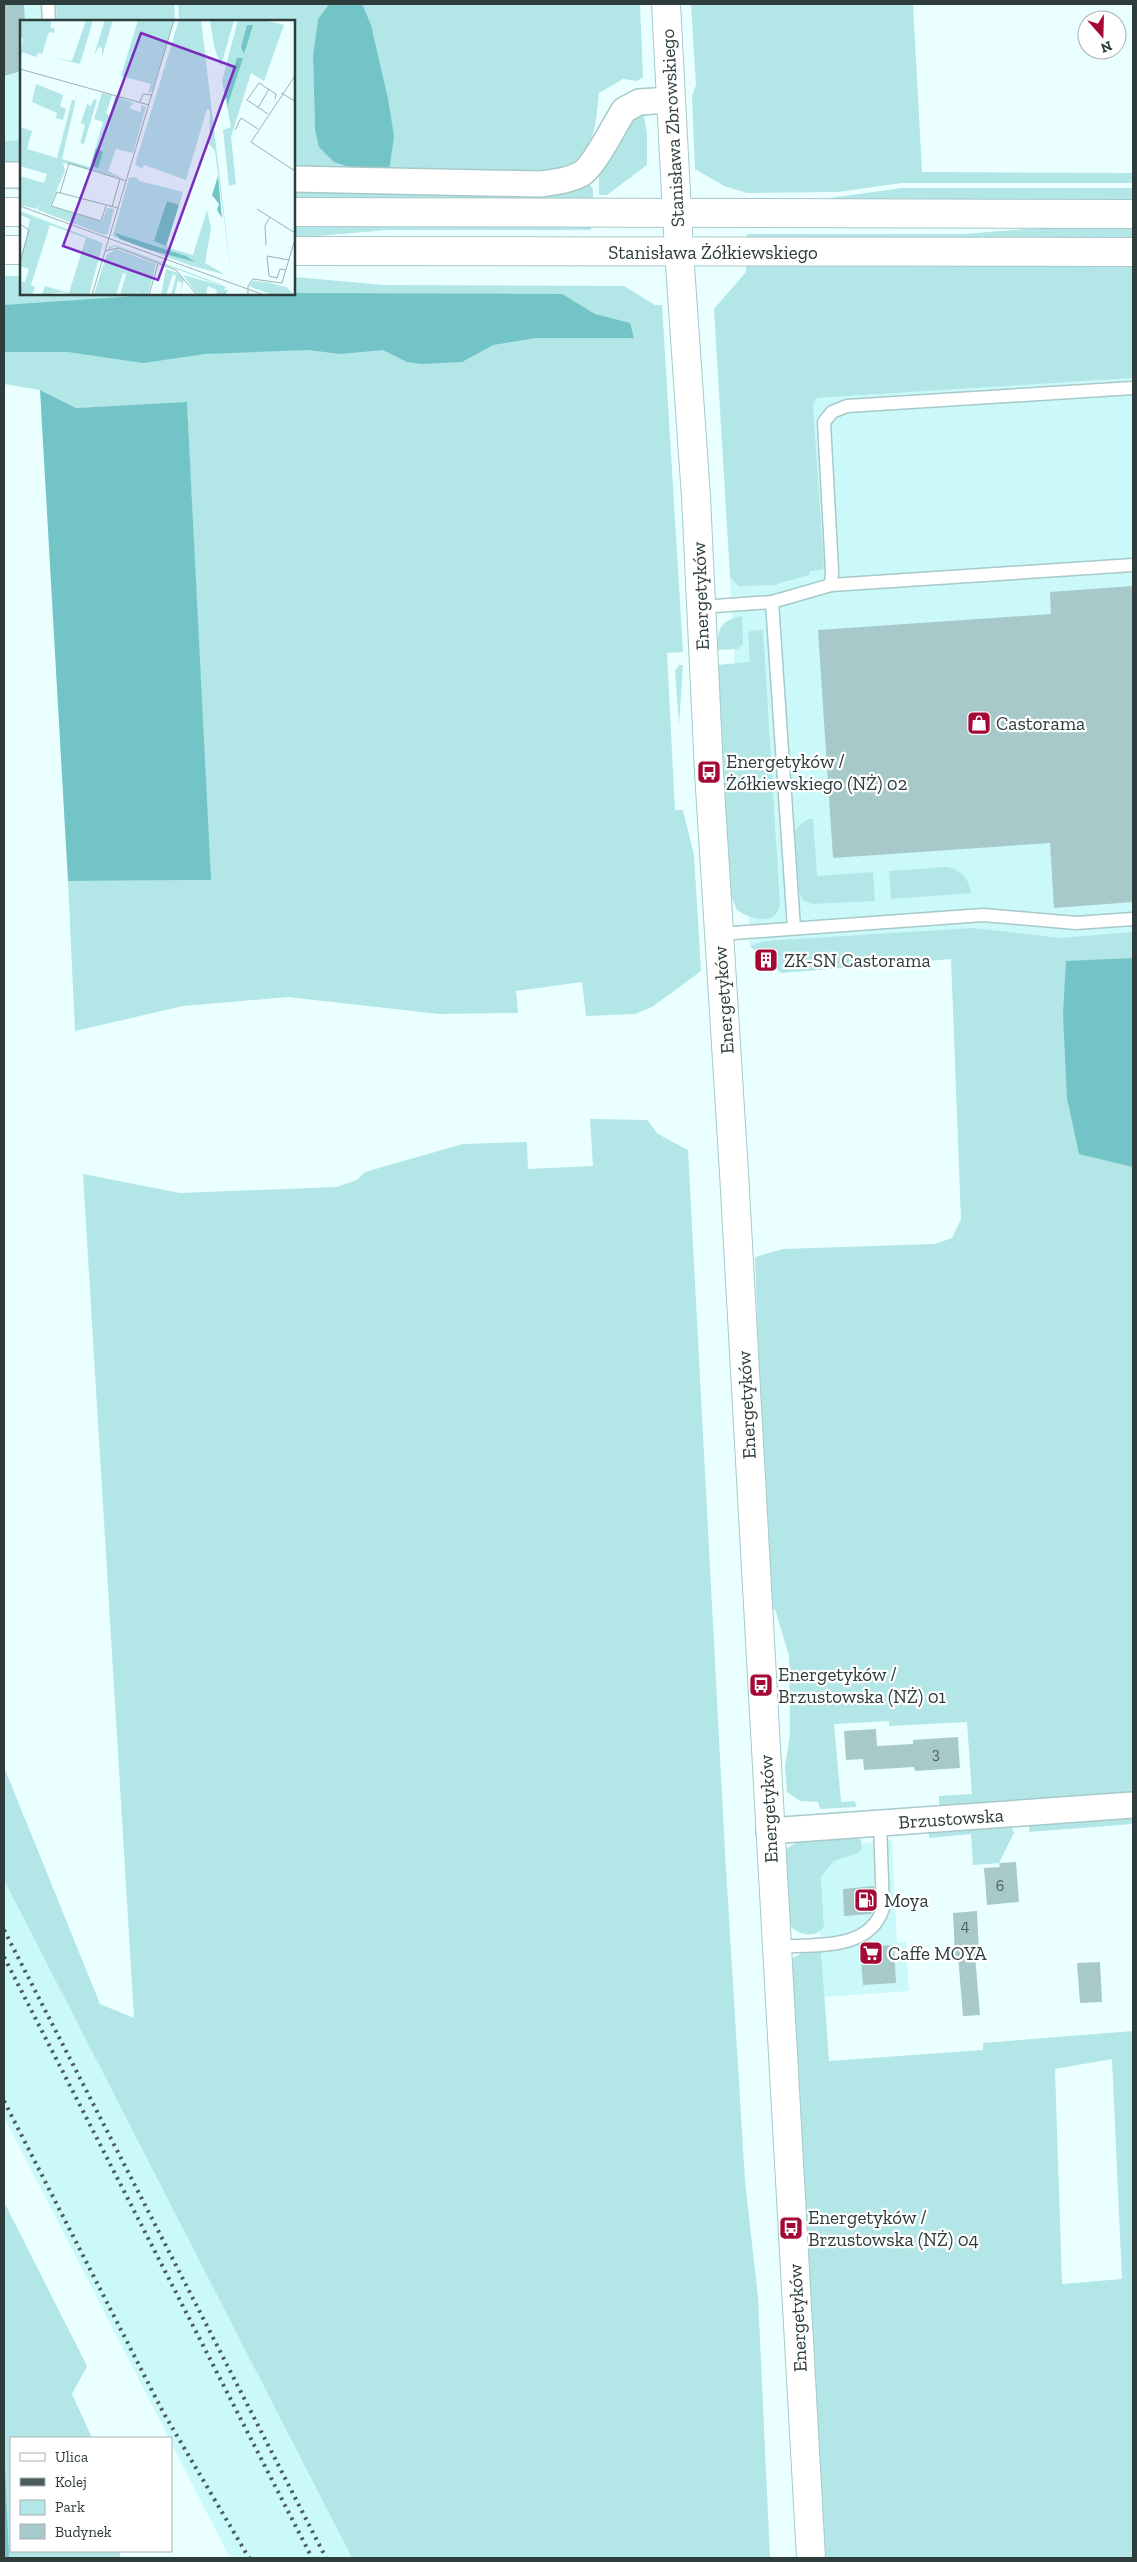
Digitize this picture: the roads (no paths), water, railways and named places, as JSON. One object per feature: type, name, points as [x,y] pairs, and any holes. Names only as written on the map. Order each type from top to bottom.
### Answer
[{"type":"main road","name":"Stanisława Zbrowskiego","points":[[666,4],[679,251]]},
{"type":"main road","points":[[4,212],[20,212]]},
{"type":"main road","name":"Stanisława Żółkiewskiego","points":[[295,212],[1133,214]]},
{"type":"main road","points":[[4,250],[20,250]]},
{"type":"main road","name":"Stanisława Żółkiewskiego","points":[[295,251],[1133,252]]},
{"type":"main road","name":"Energetyków","points":[[679,251],[693,438],[718,934],[811,2558]]},
{"type":"street","points":[[295,179],[539,184],[569,180],[583,173],[591,165],[624,110],[631,104],[670,100]]},
{"type":"street","points":[[4,175],[20,175]]},
{"type":"street","name":"Brzustowska","points":[[769,1831],[1133,1805]]},
{"type":"lane","points":[[48,4],[49,20]]},
{"type":"lane","points":[[830,585],[832,571],[824,422],[832,412],[846,406],[1133,388]]},
{"type":"lane","points":[[701,607],[772,602],[799,596],[830,585],[1133,565]]},
{"type":"lane","points":[[772,602],[794,928]]},
{"type":"lane","points":[[718,934],[983,915],[1076,924],[1133,919]]},
{"type":"lane","points":[[776,1947],[841,1942],[864,1934],[873,1927],[880,1918],[883,1908],[880,1824]]},
{"type":"railway","points":[[4,1930],[326,2558]]},
{"type":"railway","points":[[4,1957],[312,2558]]},
{"type":"railway","points":[[4,2101],[163,2412],[249,2558]]},
{"type":"place","name":"Castorama","points":[[979,723]]},
{"type":"place","name":"Energetyków / Żółkiewskiego (NŻ) 02","points":[[709,772]]},
{"type":"place","name":"ZK-SN Castorama","points":[[766,960]]},
{"type":"place","name":"Energetyków / Brzustowska (NŻ) 01","points":[[761,1685]]},
{"type":"place","name":"Moya","points":[[866,1900]]},
{"type":"place","name":"Caffe MOYA","points":[[871,1953]]},
{"type":"place","name":"Energetyków / Brzustowska (NŻ) 04","points":[[791,2228]]}]
